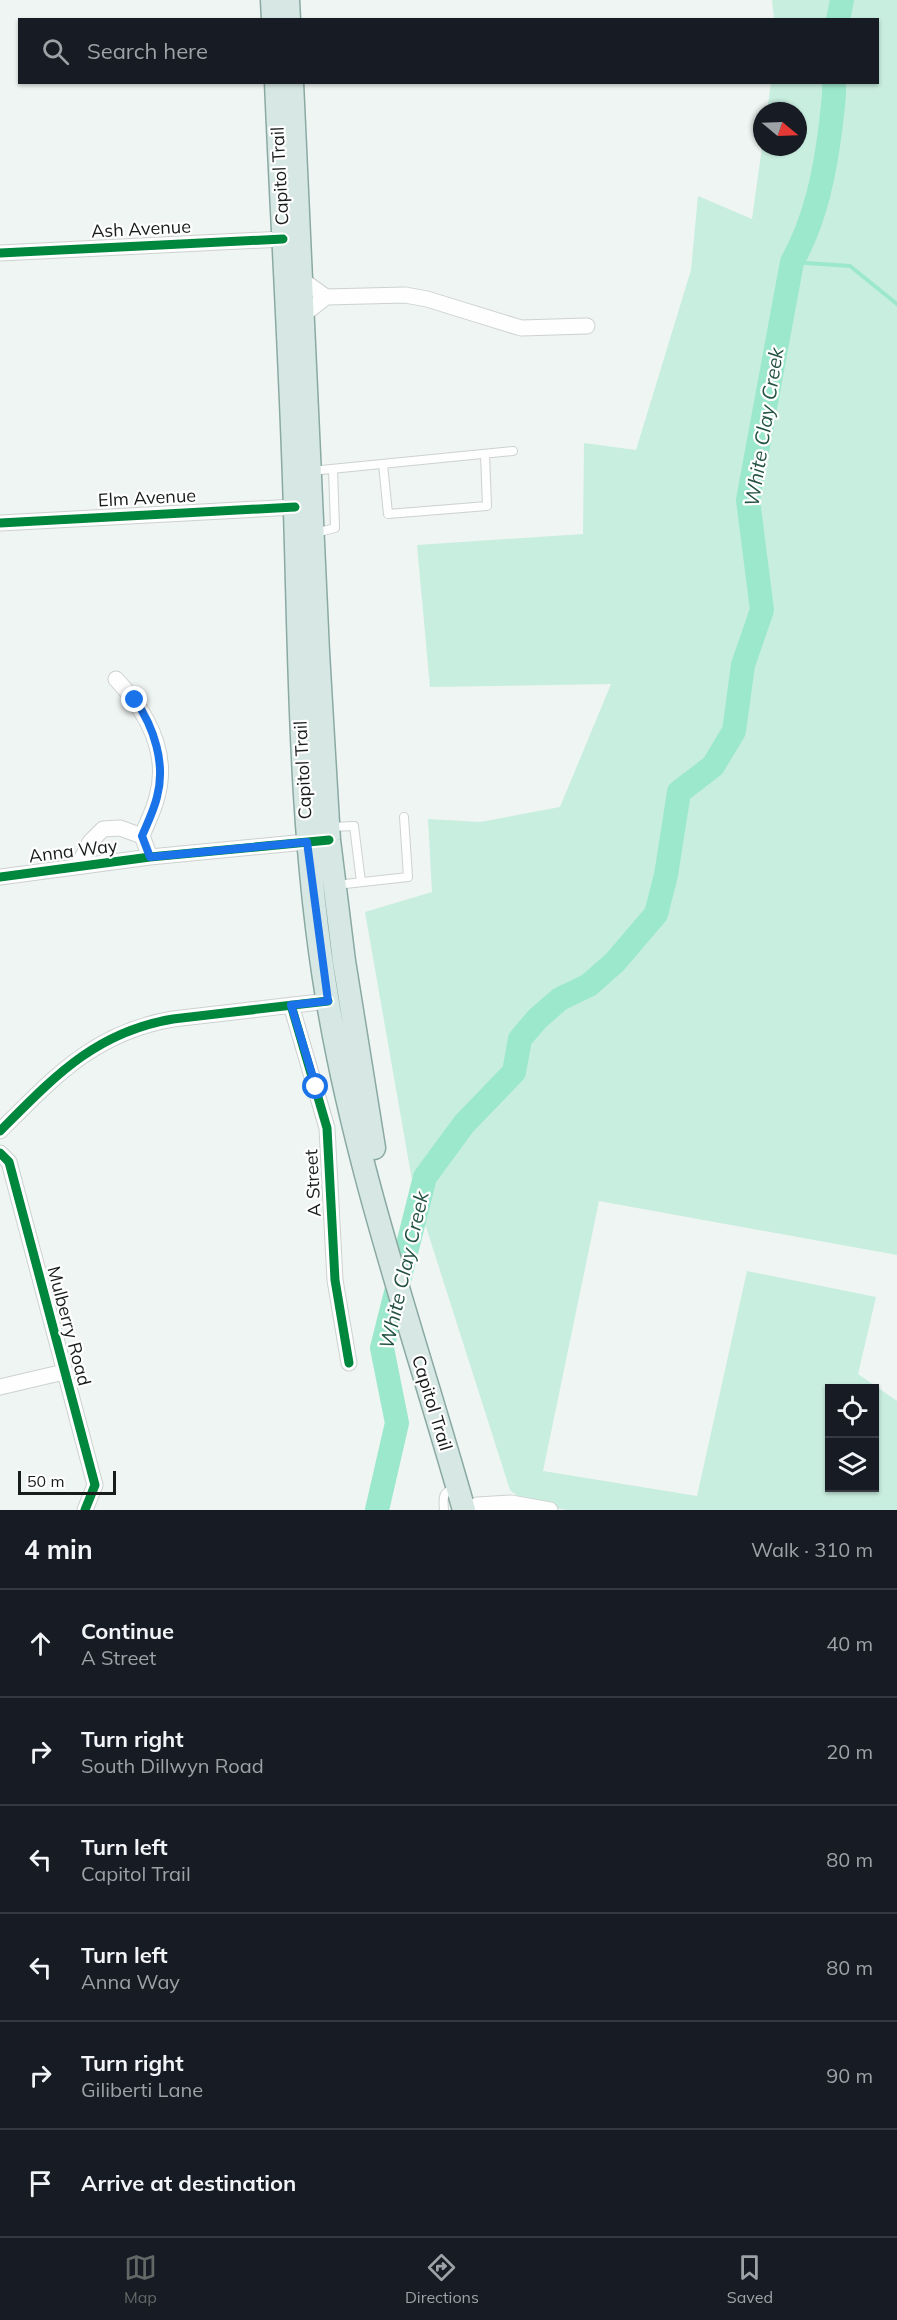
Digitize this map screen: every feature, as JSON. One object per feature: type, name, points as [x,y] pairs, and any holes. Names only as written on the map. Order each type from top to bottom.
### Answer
[{"type":"main road","points":[[272,0],[273,18]]},
{"type":"main road","points":[[288,0],[289,18]]},
{"type":"main road","name":"Capitol Trail","points":[[276,84],[307,842],[328,1001],[457,1471],[473,1508]]},
{"type":"main road","name":"Capitol Trail","points":[[292,84],[329,833],[368,1153]]},
{"type":"street","name":"Ash Avenue","points":[[0,253],[283,239]]},
{"type":"street","points":[[301,279],[326,297]]},
{"type":"street","points":[[303,315],[326,297],[405,295],[427,299],[521,328],[587,326]]},
{"type":"street","name":"Elm Avenue","points":[[0,523],[295,507]]},
{"type":"street","points":[[116,679],[145,714],[152,728],[158,756],[157,798],[142,836],[150,857]]},
{"type":"street","points":[[78,866],[90,842],[103,829],[120,828],[142,836]]},
{"type":"street","name":"Anna Way","points":[[0,877],[150,857],[307,842],[329,833]]},
{"type":"street","points":[[0,1131],[63,1070],[89,1050],[126,1030],[173,1019],[328,1001]]},
{"type":"street","name":"A Street","points":[[291,1005],[305,1045],[327,1128],[335,1280],[349,1363]]},
{"type":"street","name":"Mulberry Road","points":[[0,1153],[9,1162],[95,1485],[85,1510]]},
{"type":"street","points":[[0,1387],[64,1372]]},
{"type":"street","points":[[473,1508],[511,1503],[550,1510]]},
{"type":"lane","points":[[310,471],[513,451]]},
{"type":"lane","points":[[383,464],[388,514],[487,506],[485,454]]},
{"type":"lane","points":[[313,533],[334,528],[333,469]]},
{"type":"lane","points":[[335,885],[408,877],[404,817]]},
{"type":"lane","points":[[329,833],[354,826],[361,882]]},
{"type":"lane","points":[[444,1510],[444,1492],[457,1471]]},
{"type":"green space","points":[[772,0],[897,0],[897,1255],[599,1201],[543,1471],[697,1496],[747,1271],[876,1297],[858,1374],[872,1384],[825,1384],[825,1492],[879,1492],[879,1389],[897,1401],[897,1510],[568,1510],[526,1503],[510,1490],[413,1186],[365,912],[432,892],[428,819],[480,822],[560,807],[611,684],[430,687],[417,545],[583,534],[584,443],[636,450],[691,270],[698,196],[752,219],[761,156],[807,156],[807,102],[768,102],[771,84],[879,84],[879,18],[774,18]]},
{"type":"waterway","name":"White Clay Creek","points":[[838,18],[842,0]]},
{"type":"waterway","name":"White Clay Creek","points":[[377,1510],[397,1423],[382,1348],[425,1177],[464,1124],[514,1072],[520,1039],[538,1018],[560,999],[589,985],[615,962],[656,914],[666,875],[679,792],[713,766],[734,731],[743,665],[762,610],[748,500],[792,262],[813,212],[826,160],[834,84]]},
{"type":"waterway","points":[[792,262],[850,266],[897,304]]},
{"type":"cycle path","points":[[0,253],[283,239]]},
{"type":"cycle path","points":[[0,523],[295,507]]},
{"type":"cycle path","points":[[0,877],[150,857],[329,840]]},
{"type":"cycle path","points":[[0,1131],[58,1075],[98,1046],[121,1034],[145,1025],[173,1019],[328,1001]]},
{"type":"cycle path","points":[[291,1005],[327,1128],[335,1280],[349,1363]]},
{"type":"cycle path","points":[[0,1153],[9,1162],[95,1485],[85,1510]]},
{"type":"route","points":[[135,700],[152,728],[160,771],[157,798],[142,836],[150,857],[307,842],[328,1001],[291,1005],[316,1087]]}]
